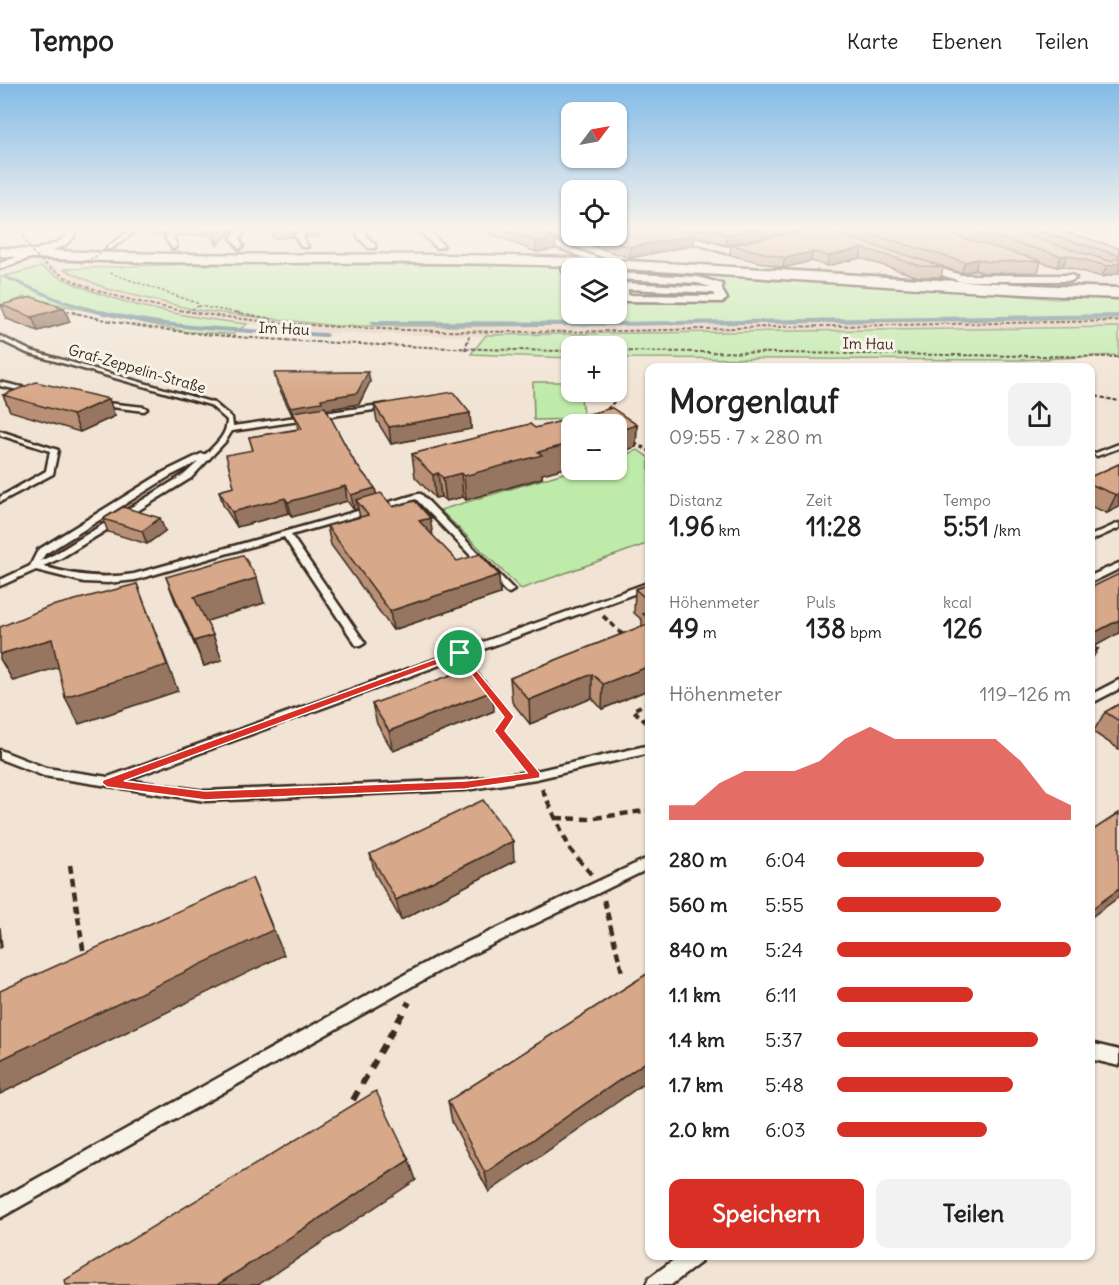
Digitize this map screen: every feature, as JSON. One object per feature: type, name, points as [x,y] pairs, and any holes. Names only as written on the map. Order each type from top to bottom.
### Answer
[{"type":"main road","points":[[908,285],[1119,293]]},
{"type":"street","points":[[716,285],[719,286],[717,290],[722,298],[623,298],[623,286],[717,290]]},
{"type":"lane","name":"Graf-Zeppelin-Straße","points":[[0,332],[24,345],[29,352]]},
{"type":"lane","name":"Graf-Zeppelin-Straße","points":[[0,338],[29,352],[213,404],[230,419],[230,429]]},
{"type":"lane","points":[[0,384],[35,392]]},
{"type":"lane","points":[[93,404],[144,409]]},
{"type":"lane","points":[[0,583],[58,556],[188,476],[223,441],[230,429],[400,404]]},
{"type":"lane","points":[[0,433],[54,450],[50,472],[0,500]]},
{"type":"lane","points":[[1097,454],[1119,446]]},
{"type":"lane","points":[[34,566],[41,552],[167,474],[212,452]]},
{"type":"lane","points":[[34,566],[82,580],[114,581],[418,496],[509,590]]},
{"type":"lane","points":[[1095,537],[1119,525]]},
{"type":"lane","points":[[286,534],[360,643]]},
{"type":"lane","points":[[1095,578],[1119,566]]},
{"type":"lane","points":[[107,783],[645,587]]},
{"type":"lane","points":[[1095,697],[1119,684]]},
{"type":"lane","points":[[0,754],[44,772],[205,796],[465,785],[536,776],[645,750]]},
{"type":"lane","points":[[0,1209],[443,961],[645,864]]},
{"type":"lane","points":[[1095,1052],[1119,1058]]},
{"type":"lane","points":[[656,1285],[688,1260]]},
{"type":"path","points":[[146,285],[199,306],[272,319]]},
{"type":"path","points":[[188,311],[199,306]]},
{"type":"path","name":"Im Hau","points":[[54,308],[95,319],[199,335],[465,350],[561,351]]},
{"type":"path","points":[[465,350],[469,336]]},
{"type":"path","name":"Im Hau","points":[[627,351],[1119,357]]},
{"type":"path","points":[[1095,396],[1119,402]]},
{"type":"path","points":[[601,414],[614,402]]},
{"type":"path","points":[[627,438],[645,448]]},
{"type":"path","points":[[591,606],[624,637]]},
{"type":"path","points":[[488,690],[509,717],[500,731],[536,776],[570,849],[600,885],[622,972]]},
{"type":"path","points":[[645,704],[633,710],[645,721]]},
{"type":"path","points":[[555,818],[588,819],[645,811]]},
{"type":"path","points":[[70,865],[85,954],[76,961]]},
{"type":"path","points":[[353,1100],[426,972]]},
{"type":"shaded area","points":[[79,285],[98,285],[150,300],[232,315],[336,326],[469,327],[1119,319],[1119,327],[469,336],[328,333],[205,319],[149,308],[95,293]]},
{"type":"green space","points":[[0,285],[78,285],[115,299],[167,312],[247,324],[233,334],[187,332],[25,297],[0,306]]},
{"type":"green space","points":[[98,285],[561,285],[561,324],[627,324],[627,285],[885,285],[1056,299],[1119,295],[1119,319],[474,326],[336,326],[196,310]]},
{"type":"green space","points":[[1119,327],[1119,355],[1021,360],[627,358],[627,336],[561,336],[561,358],[471,354],[486,335]]},
{"type":"green space","points":[[533,382],[561,382],[561,402],[581,402],[583,414],[561,414],[561,419],[534,420]]},
{"type":"green space","points":[[638,450],[645,455],[645,544],[521,589],[440,510],[561,474],[561,480],[627,480],[627,454]]},
{"type":"building","points":[[32,297],[64,308],[32,317],[1,305]]},
{"type":"building","points":[[368,372],[357,393],[290,407],[274,373]]},
{"type":"building","points":[[36,382],[109,399],[73,415],[3,395]]},
{"type":"building","points":[[453,392],[470,413],[389,427],[374,405]]},
{"type":"building","points":[[325,407],[355,463],[375,488],[351,495],[345,486],[288,502],[285,498],[232,512],[219,491],[234,487],[226,455],[253,450],[249,437],[302,429],[293,412]]},
{"type":"building","points":[[612,408],[621,414],[589,414]]},
{"type":"building","points":[[627,418],[637,425],[627,428]]},
{"type":"building","points":[[561,421],[561,446],[538,452],[542,455],[464,476],[461,473],[443,478],[438,473],[433,475],[412,454],[530,424],[535,428]]},
{"type":"building","points":[[1119,464],[1119,494],[1116,495],[1095,486],[1095,475]]},
{"type":"building","points":[[381,493],[393,507],[415,501],[430,518],[419,521],[457,561],[480,554],[499,575],[390,611],[327,526],[368,515],[356,500]]},
{"type":"building","points":[[123,507],[160,518],[142,531],[103,519]]},
{"type":"building","points":[[243,555],[257,578],[194,597],[213,635],[194,641],[166,577]]},
{"type":"building","points":[[1119,574],[1119,620],[1095,632],[1095,586]]},
{"type":"building","points":[[137,584],[167,665],[65,697],[52,639],[0,654],[0,627],[48,607]]},
{"type":"building","points":[[645,586],[645,598],[635,589]]},
{"type":"building","points":[[645,625],[645,668],[603,684],[592,674],[529,700],[510,678]]},
{"type":"building","points":[[473,667],[493,691],[389,731],[372,704]]},
{"type":"building","points":[[1119,704],[1119,721],[1105,712]]},
{"type":"building","points":[[483,800],[513,841],[396,900],[370,854]]},
{"type":"building","points":[[1119,813],[1119,889],[1095,906],[1095,829]]},
{"type":"building","points":[[252,878],[273,930],[0,1060],[0,991]]},
{"type":"building","points":[[645,975],[645,1062],[485,1173],[448,1101]]},
{"type":"building","points":[[376,1091],[409,1160],[217,1285],[66,1285],[65,1280]]},
{"type":"waterway","points":[[24,285],[61,301],[107,314]]},
{"type":"waterway","points":[[101,312],[185,326],[326,335]]},
{"type":"waterway","points":[[372,323],[615,324],[1119,316]]},
{"type":"railway","points":[[92,285],[132,300],[239,319],[364,328],[492,332],[612,331],[1119,321]]},
{"type":"route","points":[[460,653],[509,717],[500,731],[536,776],[465,785],[205,796],[107,783],[319,705],[460,653]]}]
